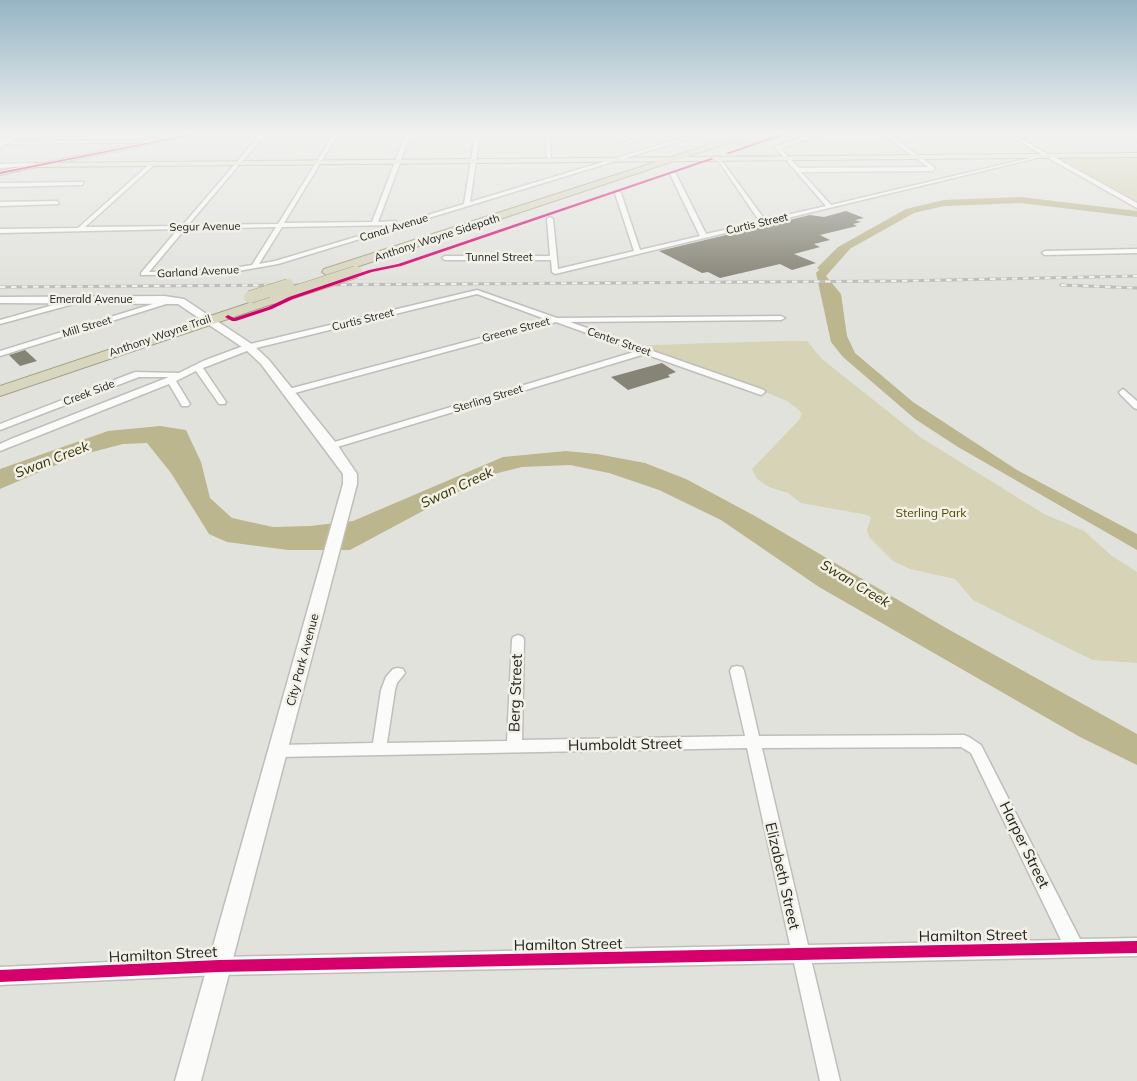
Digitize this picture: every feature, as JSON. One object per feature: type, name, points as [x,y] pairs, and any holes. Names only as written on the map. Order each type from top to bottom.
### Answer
[{"type":"highway","name":"Anthony Wayne Trail","points":[[0,391],[204,317],[250,297],[597,183]]},
{"type":"highway","name":"Anthony Wayne Trail","points":[[0,380],[204,317],[276,298],[624,183]]},
{"type":"street","points":[[0,185],[64,183]]},
{"type":"street","points":[[80,229],[131,183]]},
{"type":"street","points":[[183,227],[220,183]]},
{"type":"street","points":[[254,267],[304,183]]},
{"type":"street","points":[[374,223],[389,183]]},
{"type":"street","points":[[467,205],[470,183]]},
{"type":"street","name":"Canal Avenue","points":[[254,267],[285,261],[541,183]]},
{"type":"street","points":[[678,183],[704,237]]},
{"type":"street","points":[[738,183],[763,222]]},
{"type":"street","points":[[810,183],[830,207]]},
{"type":"street","name":"Curtis Street","points":[[553,258],[555,272],[928,183]]},
{"type":"street","points":[[1097,183],[1137,206]]},
{"type":"street","points":[[618,193],[637,252]]},
{"type":"street","points":[[0,204],[57,203]]},
{"type":"street","points":[[550,219],[553,258]]},
{"type":"street","name":"Segur Avenue","points":[[0,230],[410,223]]},
{"type":"street","name":"Garland Avenue","points":[[183,227],[143,274],[222,272],[254,267]]},
{"type":"street","points":[[1045,253],[1137,251]]},
{"type":"street","name":"Tunnel Street","points":[[445,258],[553,258]]},
{"type":"street","name":"Curtis Street","points":[[249,347],[477,292]]},
{"type":"street","name":"Center Street","points":[[477,292],[761,392]]},
{"type":"street","name":"Emerald Avenue","points":[[0,300],[178,300]]},
{"type":"street","points":[[0,322],[78,300]]},
{"type":"street","name":"City Park Avenue","points":[[178,300],[249,347],[331,446],[350,474],[350,484],[188,1081]]},
{"type":"street","name":"Mill Street","points":[[0,354],[178,300]]},
{"type":"street","name":"Greene Street","points":[[288,392],[555,320],[781,318]]},
{"type":"street","name":"Creek Side","points":[[0,448],[156,387],[197,367],[249,347]]},
{"type":"street","name":"Sterling Street","points":[[331,446],[645,352]]},
{"type":"street","points":[[197,367],[205,375],[222,402]]},
{"type":"street","name":"Creek Side","points":[[14,441],[0,429],[138,374],[180,375]]},
{"type":"street","points":[[171,380],[185,404]]},
{"type":"street","points":[[1124,392],[1137,406]]},
{"type":"street","name":"Berg Street","points":[[514,747],[518,640]]},
{"type":"street","name":"Elizabeth Street","points":[[737,671],[830,1081]]},
{"type":"street","points":[[379,749],[388,690],[391,681],[398,673]]},
{"type":"street","name":"Humboldt Street","points":[[278,751],[752,742],[956,740],[971,744]]},
{"type":"street","name":"Harper Street","points":[[971,744],[976,749],[1075,948]]},
{"type":"street","name":"Hamilton Street","points":[[0,976],[219,966],[1137,947]]},
{"type":"green space","points":[[1104,183],[1137,183],[1137,201]]},
{"type":"green space","name":"Sterling Park","points":[[807,341],[822,359],[920,437],[1044,514],[1084,531],[1112,556],[1137,572],[1137,663],[1093,660],[973,600],[955,579],[910,569],[893,561],[869,537],[867,530],[871,518],[868,515],[801,503],[788,493],[769,487],[757,479],[752,469],[799,420],[802,414],[799,410],[787,401],[758,389],[638,348],[652,345]]},
{"type":"water","points":[[840,248],[850,249],[826,276],[841,294],[847,336],[855,353],[913,402],[1017,470],[1137,534],[1137,550],[958,447],[915,419],[843,357],[831,342],[816,273]]},
{"type":"water","points":[[160,426],[186,430],[201,462],[210,498],[232,518],[273,527],[310,526],[353,521],[503,457],[566,451],[597,454],[645,463],[686,479],[755,516],[946,628],[1137,734],[1137,765],[1080,737],[819,587],[721,520],[659,490],[609,473],[570,465],[522,467],[490,475],[350,550],[288,550],[227,542],[209,534],[171,473],[147,443],[123,444],[77,456],[0,489],[0,469],[108,431]]},
{"type":"building","points":[[846,211],[864,218],[855,220],[861,222],[853,224],[857,226],[820,235],[830,240],[814,244],[820,247],[794,254],[816,263],[792,270],[780,264],[720,278],[708,272],[702,273],[659,251],[810,215],[824,217]]},
{"type":"building","points":[[25,350],[37,361],[20,366],[9,355]]},
{"type":"building","points":[[662,363],[676,372],[668,375],[670,377],[628,390],[611,377]]},
{"type":"waterway","name":"Swan Creek","points":[[823,268],[842,249],[910,211],[944,203],[1021,200],[1137,214]]},
{"type":"railway","points":[[0,287],[899,281],[1137,276]]},
{"type":"railway","points":[[1061,285],[1137,288]]},
{"type":"cycle path","name":"Anthony Wayne Sidepath","points":[[228,317],[234,320],[270,308],[291,298],[371,271],[399,265],[640,183]]},
{"type":"cycle path","points":[[0,976],[219,966],[1137,947]]}]
